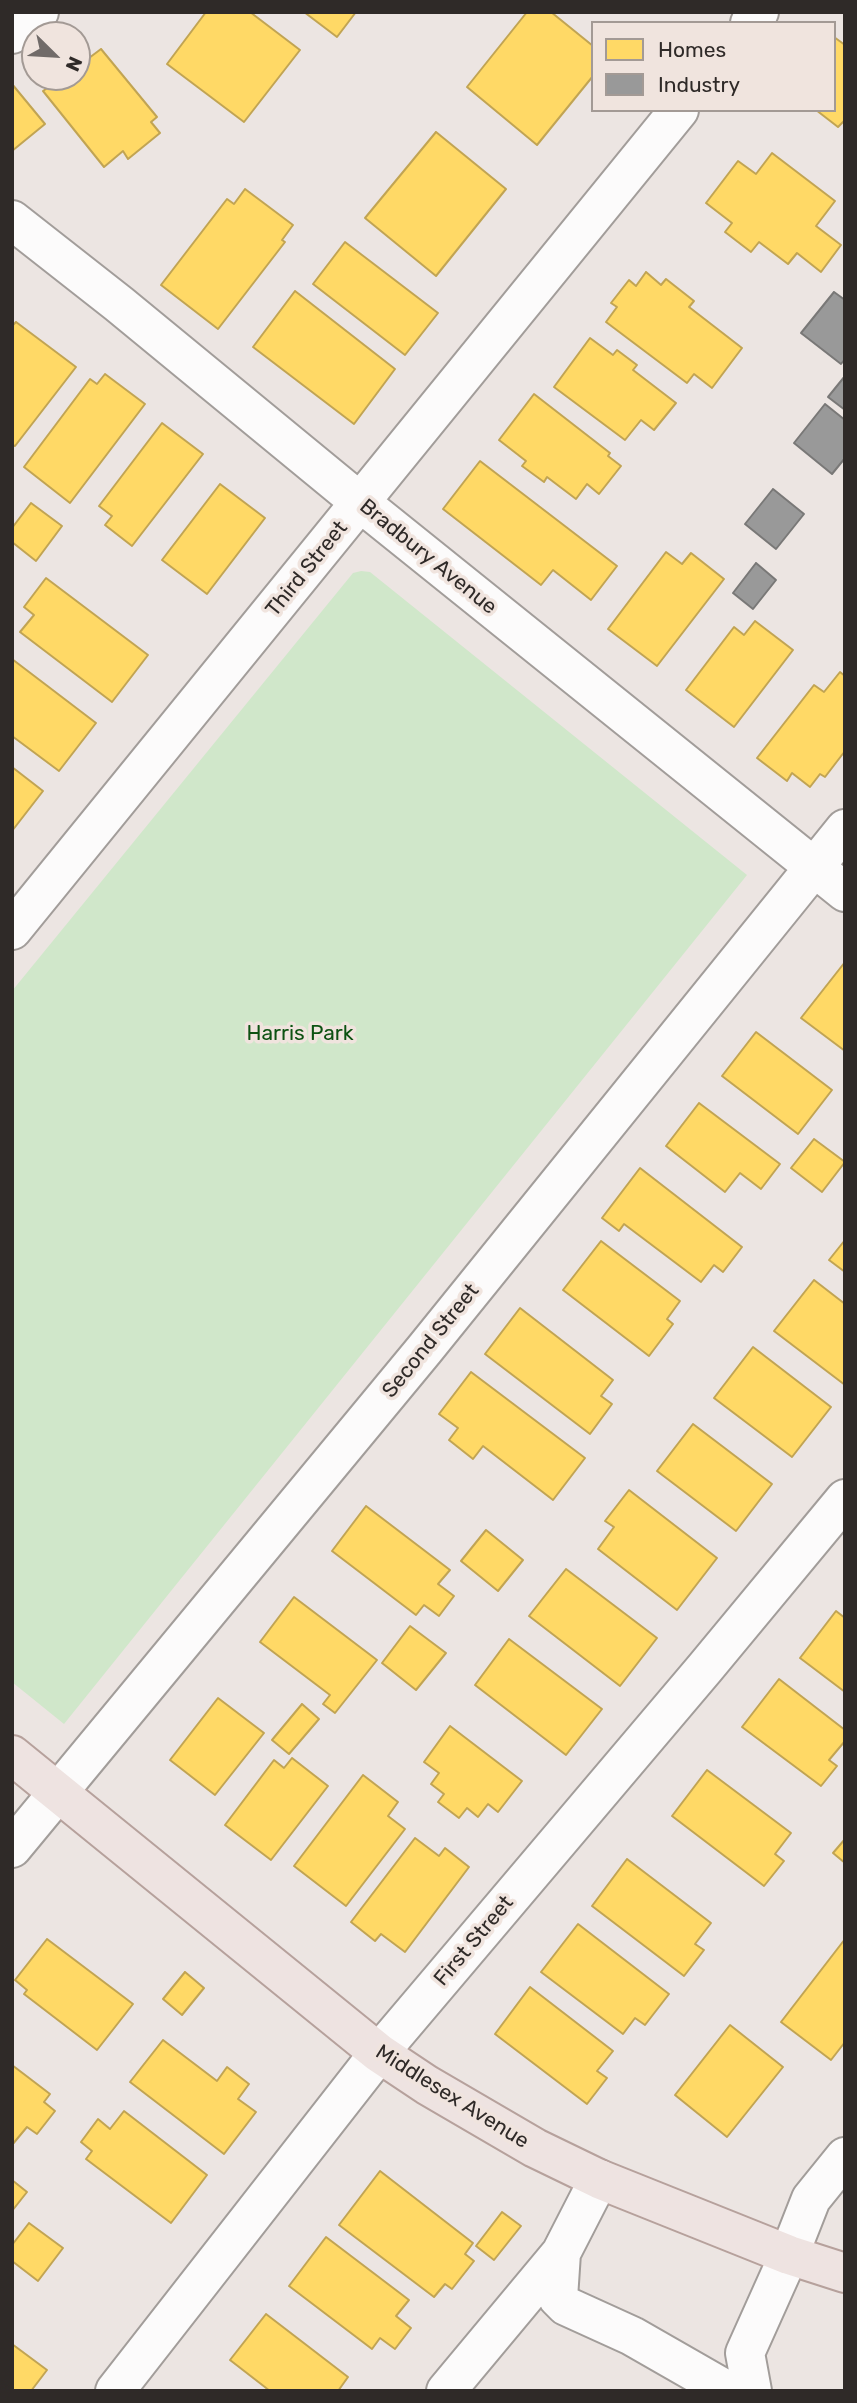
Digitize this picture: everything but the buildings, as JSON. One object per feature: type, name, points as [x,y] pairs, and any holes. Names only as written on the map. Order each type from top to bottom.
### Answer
[{"type":"main road","name":"Middlesex Avenue","points":[[12,1755],[379,2053],[427,2085],[535,2148],[599,2179],[789,2255],[845,2273]]},
{"type":"street","points":[[12,34],[39,12]]},
{"type":"street","name":"Third Street","points":[[12,930],[677,112]]},
{"type":"street","name":"Bradbury Avenue","points":[[12,220],[845,892]]},
{"type":"street","name":"Second Street","points":[[12,1848],[433,1340],[845,829]]},
{"type":"street","name":"First Street","points":[[115,2391],[379,2053],[845,1499]]},
{"type":"street","points":[[752,2391],[745,2353],[811,2199],[845,2157]]},
{"type":"street","points":[[446,2391],[561,2253],[599,2179]]},
{"type":"street","points":[[561,2253],[558,2298],[566,2306],[632,2336],[728,2391]]},
{"type":"green space","name":"Harris Park","points":[[370,572],[747,875],[64,1724],[12,1682],[12,991],[353,573]]}]
